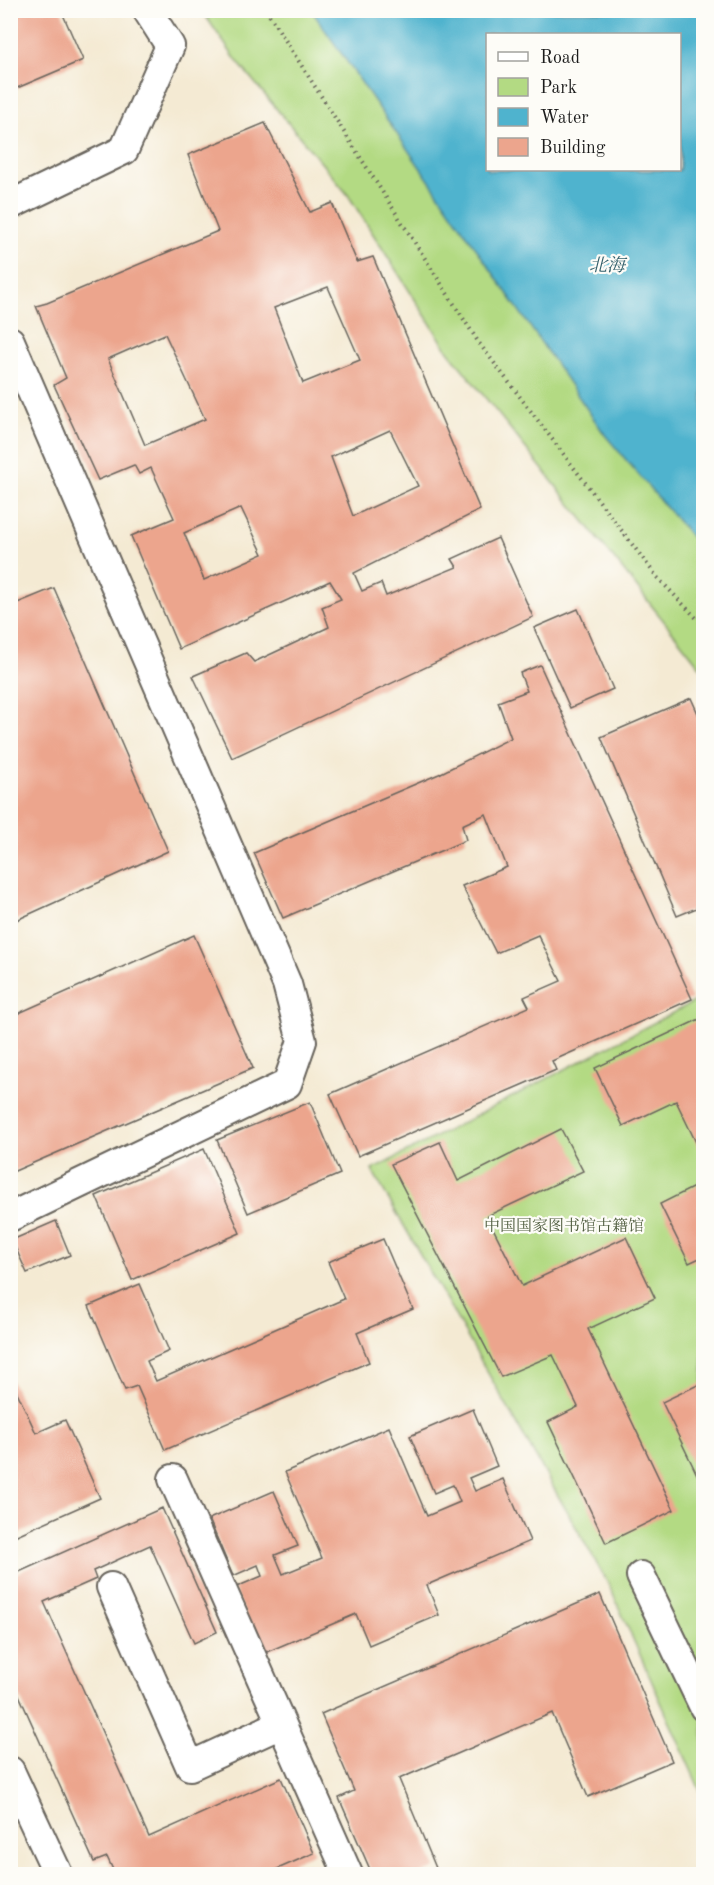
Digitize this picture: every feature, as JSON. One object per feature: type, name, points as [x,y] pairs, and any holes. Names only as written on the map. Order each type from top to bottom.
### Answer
[{"type":"street","points":[[10,205],[124,150],[170,46],[147,10]]},
{"type":"street","points":[[10,341],[287,984],[302,1041],[287,1084],[10,1217]]},
{"type":"street","points":[[173,1479],[348,1875]]},
{"type":"street","points":[[641,1576],[704,1707]]},
{"type":"street","points":[[111,1587],[190,1766],[282,1724]]},
{"type":"street","points":[[10,1771],[58,1875]]},
{"type":"path","points":[[266,10],[478,343],[657,577],[704,626]]},
{"type":"green space","points":[[202,11],[703,11],[703,670],[448,351],[348,195],[236,60]]},
{"type":"green space","name":"中国国家图书馆古籍馆","points":[[703,997],[703,1797],[609,1585],[372,1170]]},
{"type":"water","name":"北海","points":[[312,11],[703,11],[703,551],[605,435]]},
{"type":"building","points":[[10,10],[61,10],[83,60],[10,91]]},
{"type":"building","points":[[265,123],[310,212],[332,203],[357,262],[373,257],[480,510],[354,573],[362,591],[381,583],[386,596],[457,567],[452,559],[498,538],[533,617],[232,758],[193,676],[246,653],[254,662],[329,627],[322,607],[341,599],[330,581],[179,649],[131,536],[174,518],[151,468],[139,474],[134,465],[98,480],[54,385],[66,378],[36,306],[218,231],[188,155]],"holes":[[[328,287],[360,360],[303,383],[274,308]],[[165,334],[205,419],[145,445],[108,359]],[[390,430],[418,486],[353,516],[331,457]],[[241,508],[263,554],[204,580],[184,533]]]},
{"type":"building","points":[[54,588],[168,851],[10,923],[10,606]]},
{"type":"building","points":[[578,609],[613,689],[570,708],[534,628]]},
{"type":"building","points":[[540,665],[692,999],[552,1061],[556,1070],[358,1156],[330,1094],[529,1007],[524,997],[561,981],[538,935],[496,953],[462,886],[507,867],[486,814],[462,825],[466,840],[283,918],[254,853],[439,774],[511,738],[498,702],[527,691],[520,673]]},
{"type":"building","points":[[691,698],[704,727],[704,905],[677,916],[601,737]]},
{"type":"building","points":[[194,935],[253,1068],[10,1173],[10,1017]]},
{"type":"building","points":[[704,1017],[704,1159],[676,1101],[623,1126],[595,1068]]},
{"type":"building","points":[[310,1102],[340,1174],[248,1213],[217,1140]]},
{"type":"building","points":[[561,1129],[583,1171],[487,1216],[522,1286],[626,1237],[655,1298],[588,1329],[674,1510],[606,1543],[548,1422],[578,1407],[553,1355],[501,1377],[391,1164],[440,1142],[458,1181]]},
{"type":"building","points":[[204,1149],[240,1233],[132,1280],[96,1196]]},
{"type":"building","points":[[704,1182],[704,1256],[689,1263],[660,1204]]},
{"type":"building","points":[[56,1221],[70,1255],[27,1273],[12,1240]]},
{"type":"building","points":[[383,1239],[413,1309],[357,1333],[369,1362],[165,1450],[137,1386],[125,1390],[89,1306],[140,1284],[169,1351],[147,1361],[156,1381],[344,1299],[328,1262]]},
{"type":"building","points":[[10,1377],[36,1433],[65,1420],[100,1498],[10,1538]]},
{"type":"building","points":[[704,1382],[704,1489],[662,1402]]},
{"type":"building","points":[[473,1409],[497,1466],[469,1478],[475,1491],[503,1479],[530,1541],[427,1585],[439,1615],[369,1645],[356,1614],[262,1654],[234,1588],[262,1576],[258,1565],[233,1576],[209,1519],[274,1491],[298,1546],[275,1555],[283,1574],[322,1558],[285,1472],[389,1427],[427,1516],[460,1502],[453,1485],[434,1493],[410,1436]]},
{"type":"building","points":[[162,1508],[217,1632],[194,1643],[150,1545],[93,1571],[96,1579],[44,1602],[149,1837],[281,1778],[314,1853],[266,1874],[115,1874],[107,1857],[94,1862],[10,1675],[10,1576]]},
{"type":"building","points":[[600,1594],[672,1761],[588,1797],[552,1713],[399,1779],[436,1868],[421,1874],[372,1874],[339,1798],[354,1791],[321,1714]]}]
